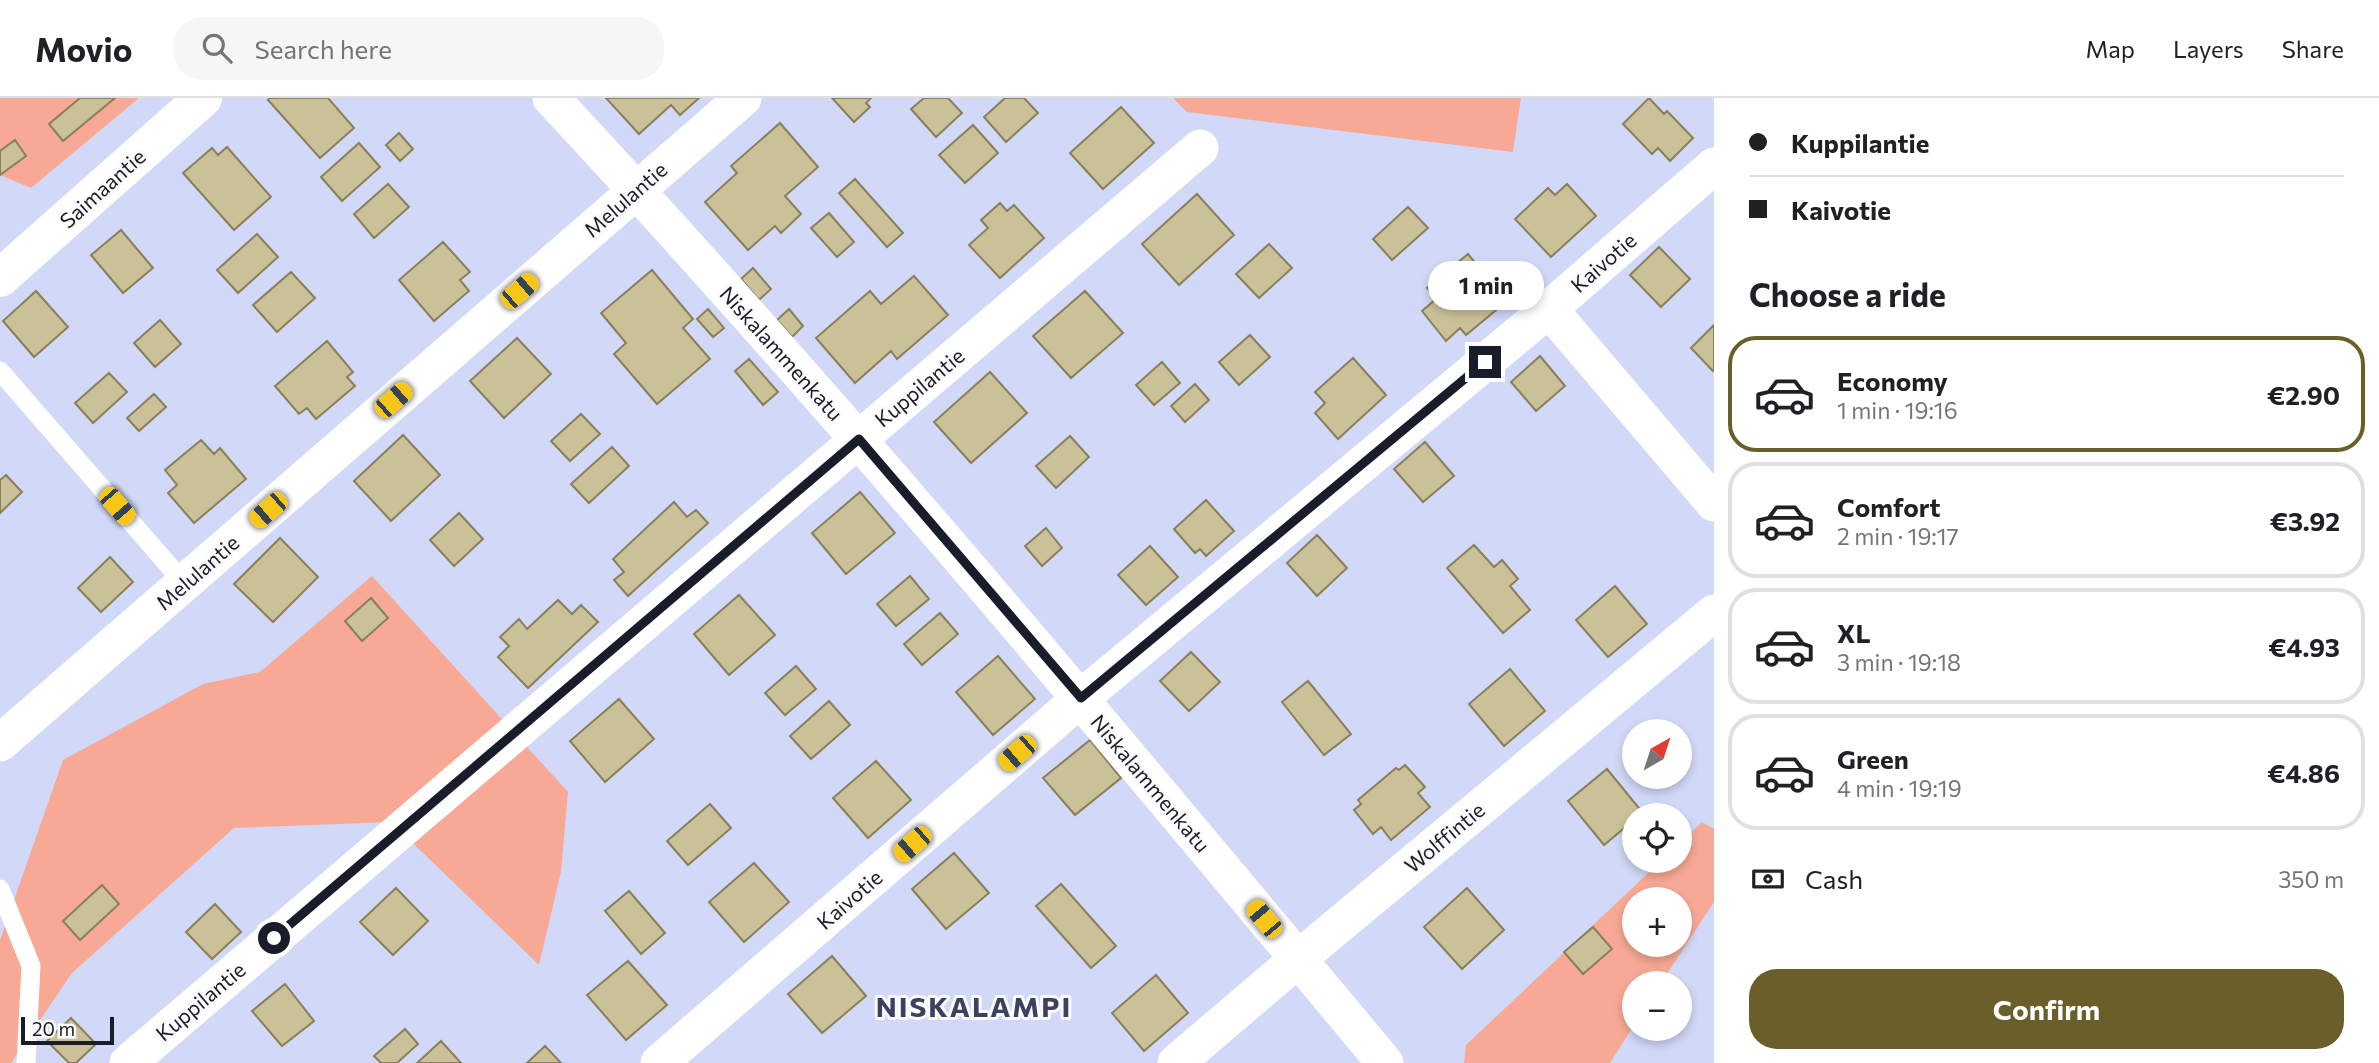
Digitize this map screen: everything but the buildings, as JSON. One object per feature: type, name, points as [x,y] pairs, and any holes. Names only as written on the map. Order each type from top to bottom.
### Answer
[{"type":"street","name":"Saimaantie","points":[[0,278],[203,98]]},
{"type":"street","name":"Niskalammenkatu","points":[[551,98],[859,439],[1081,698],[1385,1063]]},
{"type":"street","name":"Melulantie","points":[[0,743],[743,98]]},
{"type":"street","name":"Kuppilantie","points":[[128,1063],[1200,148]]},
{"type":"street","name":"Kaivotie","points":[[659,1063],[1081,698],[1549,309],[1714,166]]},
{"type":"street","points":[[1549,309],[1714,503]]},
{"type":"street","name":"Wolffintie","points":[[1176,1063],[1714,613]]},
{"type":"lane","points":[[0,371],[184,583]]},
{"type":"lane","points":[[0,888],[31,966],[26,1063]]},
{"type":"shaded area","points":[[0,98],[139,98],[31,188],[0,175]]},
{"type":"shaded area","points":[[1173,98],[1521,98],[1513,152],[1187,112]]},
{"type":"shaded area","points":[[372,576],[568,792],[561,872],[539,965],[391,822],[234,828],[72,973],[11,1063],[0,1063],[0,940],[63,760],[203,684],[260,672]]},
{"type":"shaded area","points":[[1702,822],[1714,829],[1714,902],[1692,936],[1692,887],[1633,887],[1648,873],[1692,873],[1692,832]]},
{"type":"shaded area","points":[[1622,898],[1622,957],[1678,957],[1669,971],[1622,971],[1624,1041],[1610,1063],[1464,1063],[1466,1045]]},
{"type":"district","name":"NISKALAMPI","points":[[974,1006]]},
{"type":"route","points":[[274,938],[859,439],[1081,698],[1485,362]]}]
